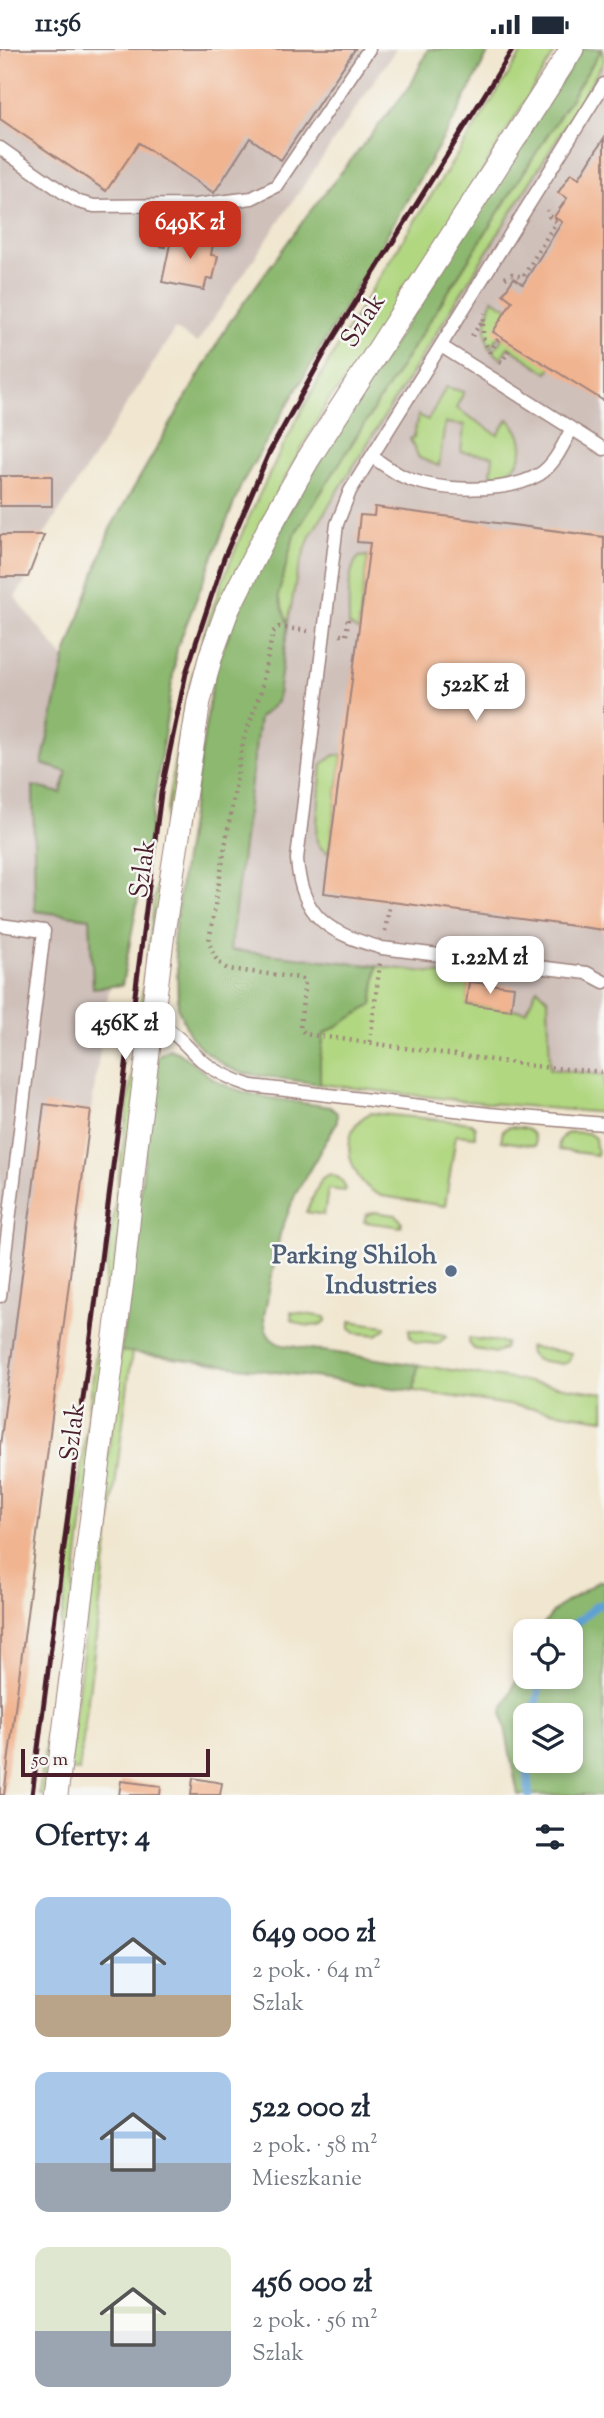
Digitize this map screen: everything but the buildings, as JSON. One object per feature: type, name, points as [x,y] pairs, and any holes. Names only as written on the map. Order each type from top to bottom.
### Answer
[{"type":"street","name":"Szlak","points":[[56,1795],[167,907],[199,701],[211,655],[227,611],[307,461],[572,49]]},
{"type":"lane","points":[[0,148],[67,195],[94,206],[195,205],[252,198],[276,186],[369,49]]},
{"type":"lane","points":[[604,84],[350,491],[337,524],[297,859],[302,893],[317,918],[361,942],[382,949],[587,973],[604,982]]},
{"type":"lane","points":[[442,346],[604,449]]},
{"type":"lane","points":[[372,457],[404,477],[461,488],[491,489],[522,482],[542,473],[554,460],[571,430]]},
{"type":"lane","points":[[0,925],[44,931],[0,1296]]},
{"type":"lane","points":[[153,1021],[172,1031],[215,1070],[228,1078],[252,1086],[489,1114],[604,1124]]},
{"type":"path","points":[[483,324],[483,338],[490,353],[502,362],[509,350]]},
{"type":"path","points":[[490,353],[500,336]]},
{"type":"path","points":[[370,1042],[380,965]]},
{"type":"shaded area","points":[[0,49],[396,49],[197,343],[175,329],[44,535],[28,577],[15,597],[89,690],[122,901],[91,1110],[4,1795],[0,1795]]},
{"type":"shaded area","points":[[595,49],[604,49],[604,1096],[220,1048],[240,722],[286,534]]},
{"type":"green space","points":[[428,49],[490,49],[455,118],[242,483],[177,648],[147,851],[122,985],[93,988],[90,918],[35,911],[33,786],[61,793],[67,772],[42,764],[65,658],[110,529],[229,323],[311,210],[411,85]]},
{"type":"green space","points":[[524,49],[557,49],[422,269],[398,295],[396,307],[361,364],[328,401],[268,509],[189,704],[178,765],[48,1795],[39,1795],[157,880],[176,755],[196,662],[234,553],[268,477],[306,403],[390,260]]},
{"type":"green space","points":[[582,49],[602,49],[294,535],[278,596],[288,624],[277,702],[259,718],[230,950],[377,966],[372,1005],[324,1034],[320,1084],[241,1073],[227,1067],[202,1049],[190,1036],[178,1008],[177,965],[173,943],[214,672],[252,574],[325,451]]},
{"type":"green space","points":[[602,49],[604,61],[570,118],[310,536],[297,574],[288,624],[278,596],[294,535]]},
{"type":"green space","points":[[493,299],[508,308],[499,335],[490,349],[486,324]]},
{"type":"green space","points":[[503,337],[551,367],[548,373],[508,347],[501,358],[493,352]]},
{"type":"green space","points":[[446,387],[464,392],[456,408],[498,435],[508,419],[516,428],[522,446],[518,462],[511,469],[491,475],[493,456],[461,452],[464,425],[445,423],[439,466],[419,458],[410,439],[414,437],[418,415],[428,420]]},
{"type":"green space","points":[[368,556],[358,631],[349,625],[350,579],[359,557]]},
{"type":"green space","points":[[335,755],[342,755],[329,853],[320,846],[316,835],[322,764]]},
{"type":"green space","points":[[377,966],[466,977],[469,982],[467,1004],[526,1011],[537,988],[548,999],[550,1069],[604,1075],[604,1113],[465,1101],[320,1084],[324,1034],[372,1005]]},
{"type":"green space","points":[[169,1049],[209,1076],[235,1089],[330,1107],[337,1113],[337,1122],[295,1195],[280,1234],[264,1316],[266,1331],[274,1341],[283,1345],[418,1365],[414,1391],[121,1351],[157,1056]]},
{"type":"green space","points":[[371,1113],[471,1123],[475,1127],[475,1137],[456,1135],[445,1206],[382,1196],[361,1181],[354,1169],[349,1143],[352,1131],[359,1121]]},
{"type":"green space","points":[[509,1127],[531,1132],[535,1146],[501,1141],[503,1130]]},
{"type":"green space","points":[[570,1132],[588,1133],[595,1138],[597,1155],[559,1150],[561,1138]]},
{"type":"green space","points":[[330,1174],[341,1180],[345,1191],[328,1189],[324,1215],[306,1212],[322,1178]]},
{"type":"green space","points":[[374,1212],[396,1215],[402,1222],[401,1227],[364,1222],[366,1215]]},
{"type":"green space","points":[[291,1312],[326,1317],[326,1321],[314,1326],[300,1324],[292,1320]]},
{"type":"green space","points":[[350,1321],[386,1328],[377,1335],[357,1333],[350,1328]]},
{"type":"green space","points":[[409,1329],[446,1337],[437,1344],[416,1342],[410,1336]]},
{"type":"green space","points":[[469,1338],[506,1343],[504,1349],[496,1353],[474,1349]]},
{"type":"green space","points":[[529,1347],[572,1353],[568,1362],[563,1364],[537,1360],[530,1354]]},
{"type":"green space","points":[[121,1351],[132,1352],[79,1771],[68,1770]]},
{"type":"green space","points":[[418,1365],[604,1393],[604,1419],[414,1391]]},
{"type":"green space","points":[[599,1581],[604,1581],[604,1795],[518,1795],[514,1773],[583,1773],[583,1703],[513,1703],[513,1769],[502,1711],[513,1687],[513,1689],[583,1689],[583,1619],[548,1619],[557,1608]]},
{"type":"waterway","points":[[580,1619],[596,1606],[604,1604]]},
{"type":"waterway","points":[[536,1703],[539,1689]]},
{"type":"waterway","points":[[528,1773],[529,1795]]},
{"type":"railway","points":[[32,1795],[161,793],[186,673],[224,558],[269,453],[330,343],[513,49]]},
{"type":"place","name":"Parking Shiloh Industries","points":[[451,1271]]}]
